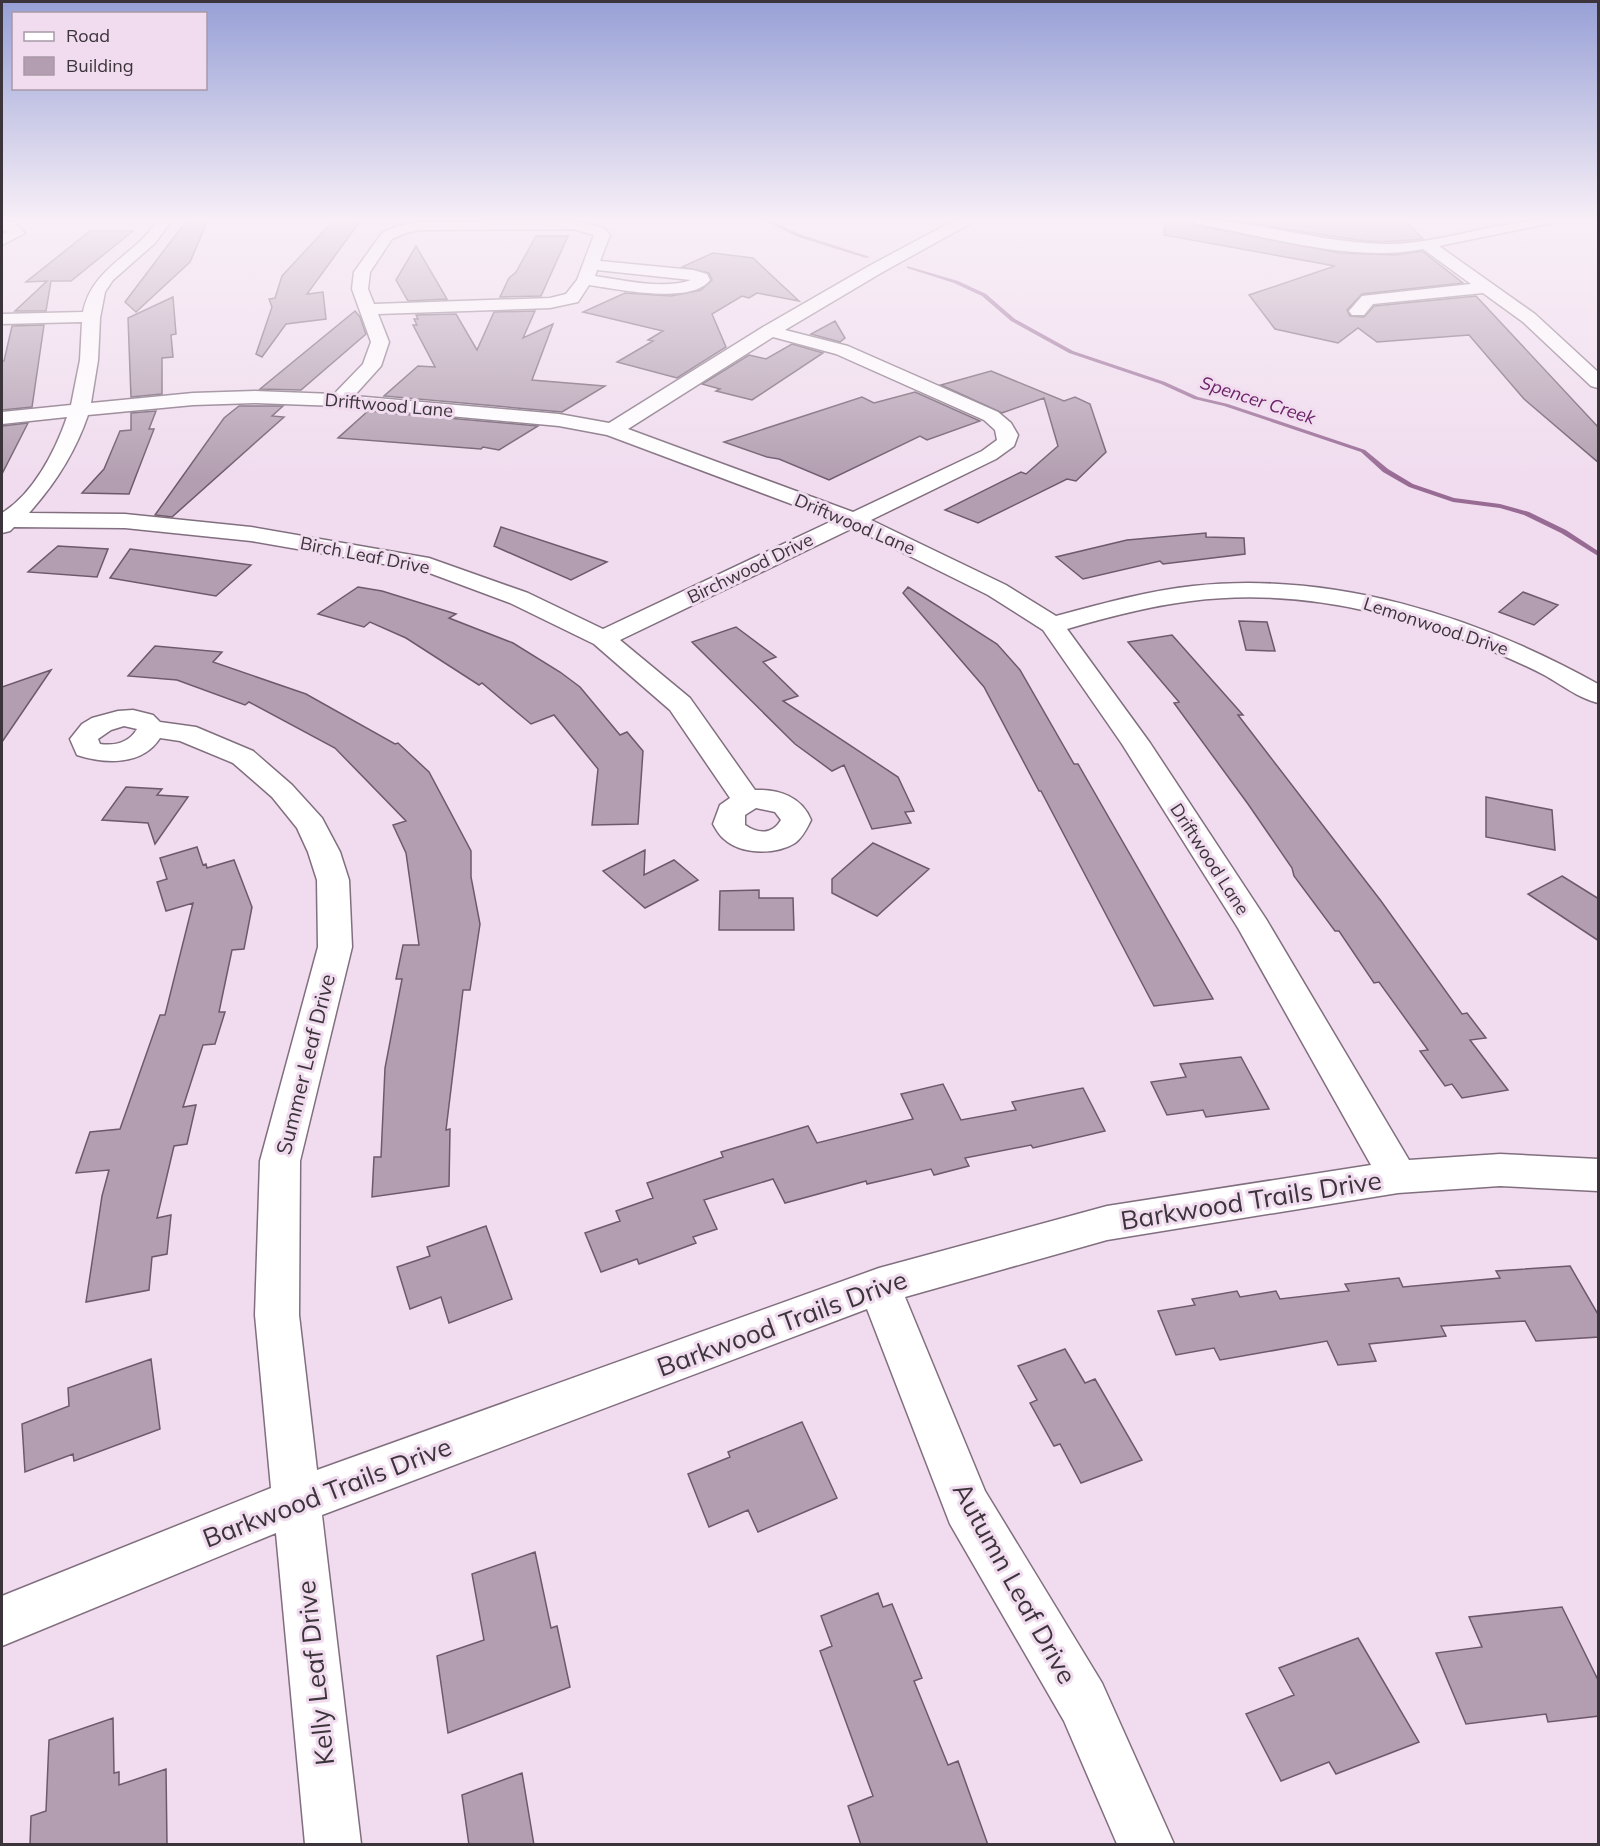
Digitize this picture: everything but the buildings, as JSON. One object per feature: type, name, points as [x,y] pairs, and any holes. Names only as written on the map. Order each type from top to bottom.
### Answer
[{"type":"street","points":[[4,522],[56,467],[82,410],[93,306]]},
{"type":"street","points":[[339,400],[372,366],[380,342],[368,306]]},
{"type":"street","points":[[369,309],[455,306]]},
{"type":"street","points":[[612,430],[811,306]]},
{"type":"street","points":[[1358,311],[1362,306]]},
{"type":"street","points":[[1513,306],[1599,382]]},
{"type":"street","points":[[2,319],[90,317]]},
{"type":"street","name":"Birchwood Drive","points":[[603,639],[989,455],[1007,442],[1008,435],[1004,427],[991,416],[842,350],[769,331]]},
{"type":"street","name":"Driftwood Lane","points":[[2,418],[218,398],[339,400],[559,420],[612,430],[852,519],[997,590],[1052,625],[1136,743],[1254,927],[1398,1177]]},
{"type":"street","name":"Birch Leaf Drive","points":[[4,522],[125,521],[251,534],[429,565],[519,598],[603,639],[680,704],[747,801]]},
{"type":"street","name":"Lemonwood Drive","points":[[1052,625],[1156,598],[1196,593],[1241,590],[1345,598],[1453,628],[1517,652],[1599,695]]},
{"type":"street","name":"Summer Leaf Drive","points":[[151,729],[186,733],[243,757],[282,791],[311,825],[333,880],[335,947],[280,1161],[277,1315],[297,1501]]},
{"type":"street","name":"Barkwood Trails Drive","points":[[2,1621],[297,1501],[879,1286],[1107,1223],[1398,1177],[1500,1170],[1599,1175]]},
{"type":"street","name":"Autumn Leaf Drive","points":[[879,1286],[967,1507],[1083,1702],[1146,1845]]},
{"type":"street","name":"Kelly Leaf Drive","points":[[297,1501],[333,1845]]},
{"type":"waterway","name":"Spencer Creek","points":[[997,306],[1013,320],[1071,352],[1163,383],[1196,398],[1226,405],[1363,451],[1385,471],[1411,486],[1453,500],[1513,509],[1564,531],[1598,554]]}]
